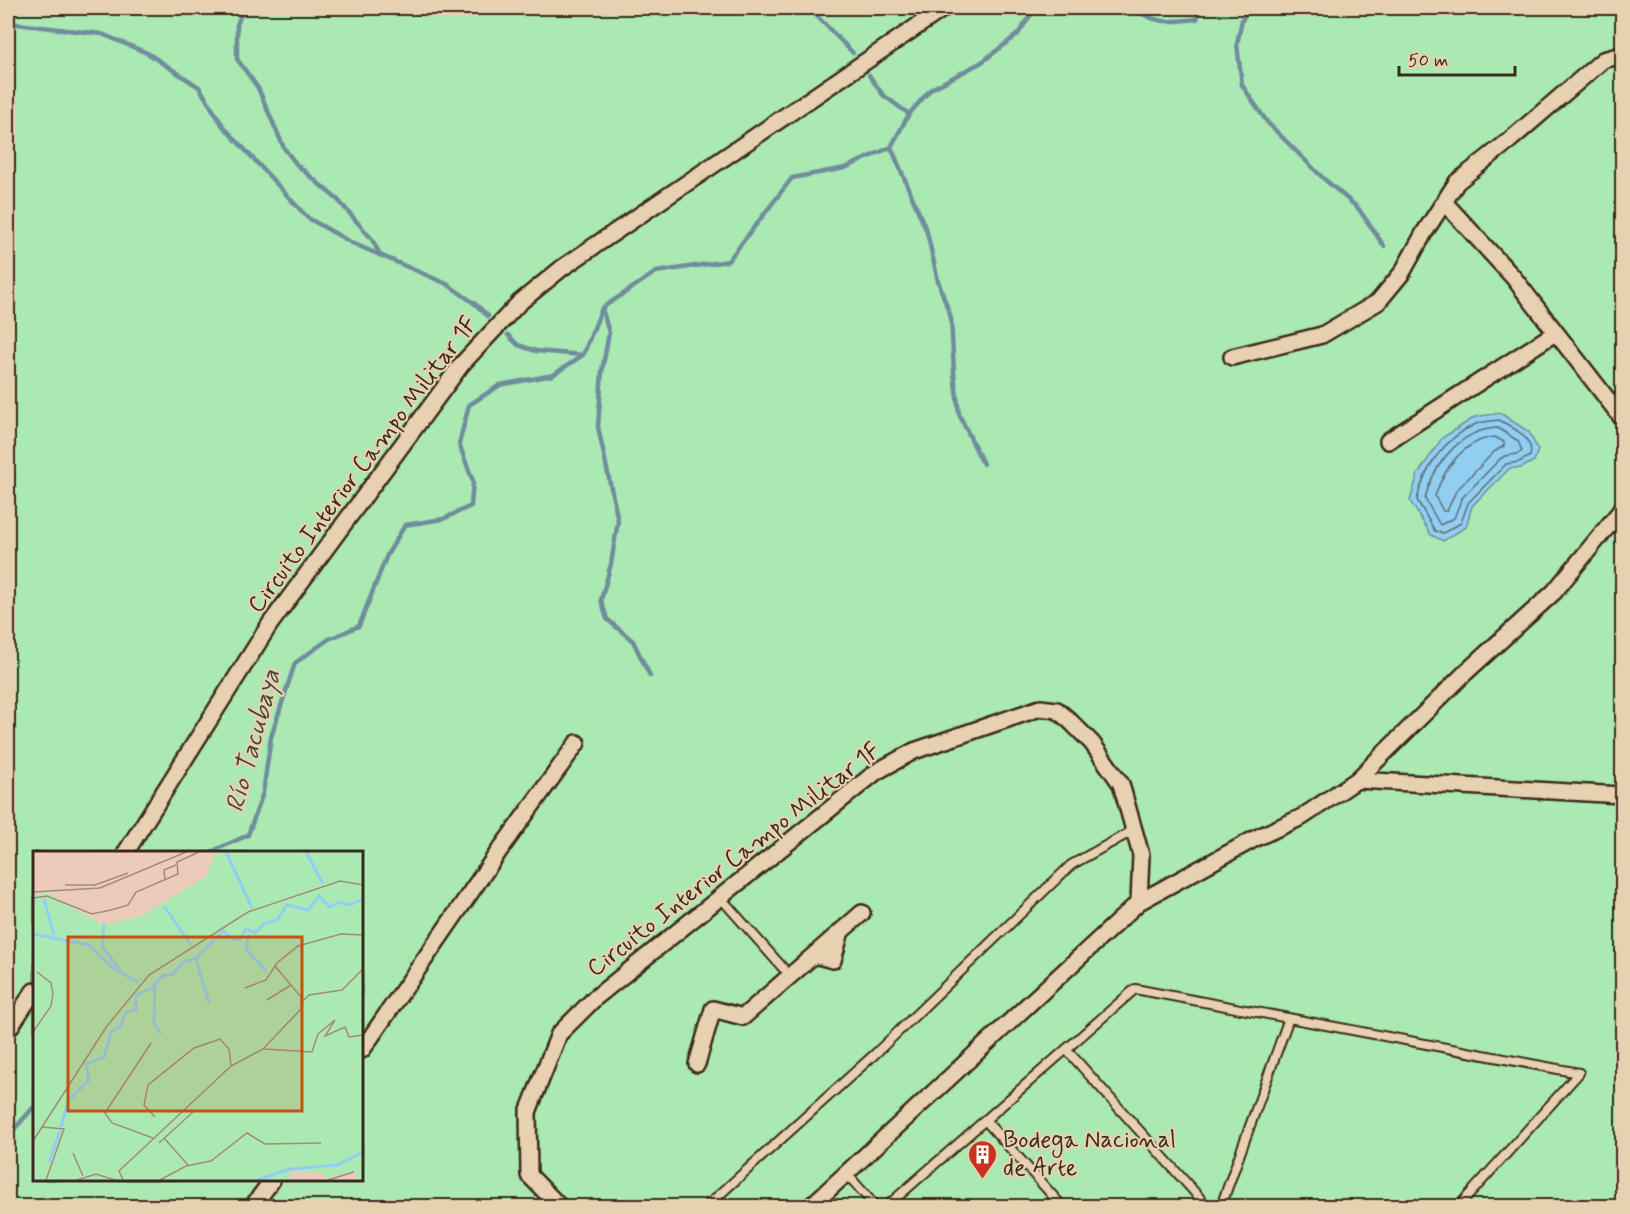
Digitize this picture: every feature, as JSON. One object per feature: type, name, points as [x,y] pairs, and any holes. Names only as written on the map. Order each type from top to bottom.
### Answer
[{"type":"street","name":"Circuito Interior Campo Militar 1F","points":[[127,851],[270,624],[461,365],[519,303],[562,268],[944,8]]},
{"type":"street","points":[[1232,357],[1322,335],[1378,302],[1402,273],[1457,182],[1603,60],[1623,55]]},
{"type":"street","points":[[1444,202],[1513,277],[1623,418]]},
{"type":"street","points":[[1388,441],[1555,333]]},
{"type":"street","points":[[811,1206],[1139,902],[1256,838],[1302,817],[1357,780],[1465,673],[1554,592],[1623,509]]},
{"type":"street","name":"Circuito Interior Campo Militar 1F","points":[[559,1206],[529,1175],[528,1112],[559,1034],[595,998],[876,772],[914,751],[1040,708],[1057,710],[1092,743],[1121,784],[1141,855],[1139,902]]},
{"type":"street","points":[[363,1049],[497,854],[578,743]]},
{"type":"street","points":[[1357,780],[1623,795]]},
{"type":"street","points":[[697,1064],[713,1009],[743,1017],[862,913]]},
{"type":"street","points":[[8,1030],[33,992]]},
{"type":"street","points":[[253,1206],[271,1181]]},
{"type":"lane","points":[[707,1206],[876,1053],[1071,865],[1135,830]]},
{"type":"lane","points":[[720,897],[783,968]]},
{"type":"lane","points":[[887,1206],[1134,989],[1579,1073],[1459,1206]]},
{"type":"lane","points":[[1221,1206],[1288,1018]]},
{"type":"lane","points":[[1066,1049],[1206,1206]]},
{"type":"lane","points":[[985,1120],[1062,1206]]},
{"type":"lane","points":[[846,1174],[875,1206]]},
{"type":"green space","points":[[8,8],[1622,8],[1622,1206],[8,1206]]},
{"type":"water","points":[[1500,413],[1529,432],[1538,450],[1534,461],[1521,468],[1510,468],[1472,506],[1466,527],[1443,541],[1431,535],[1410,501],[1418,474],[1442,438],[1475,417]]},
{"type":"waterway","points":[[243,8],[237,25],[237,59],[258,88],[284,148],[297,165],[338,200],[371,238],[381,256]]},
{"type":"waterway","points":[[809,8],[853,53]]},
{"type":"waterway","name":"Río Tacubaya","points":[[213,851],[248,835],[263,793],[271,737],[295,663],[329,639],[359,626],[387,555],[405,525],[443,519],[471,506],[473,481],[459,444],[469,405],[500,385],[553,375],[583,355],[602,308],[656,272],[728,261],[792,178],[845,168],[891,147],[909,114],[931,89],[982,62],[1018,34],[1038,8]]},
{"type":"waterway","name":"Río Tacubaya","points":[[1134,8],[1149,17],[1164,21],[1197,19],[1200,8]]},
{"type":"waterway","points":[[1249,8],[1242,20],[1237,44],[1242,85],[1267,122],[1323,178],[1358,208],[1384,246]]},
{"type":"waterway","points":[[8,23],[102,34],[147,53],[199,87],[223,126],[308,218],[352,243],[447,284],[488,316]]},
{"type":"waterway","points":[[869,75],[883,95],[909,114]]},
{"type":"waterway","points":[[891,147],[927,232],[938,281],[951,318],[959,414],[983,464]]},
{"type":"waterway","points":[[602,308],[609,333],[602,371],[598,427],[618,521],[611,564],[601,600],[607,619],[633,641],[650,676]]},
{"type":"waterway","points":[[508,335],[518,345],[536,351],[583,355]]},
{"type":"waterway","name":"Río Tacubaya","points":[[8,1136],[33,1108]]},
{"type":"place","name":"Bodega Nacional de Arte","points":[[982,1180]]}]
